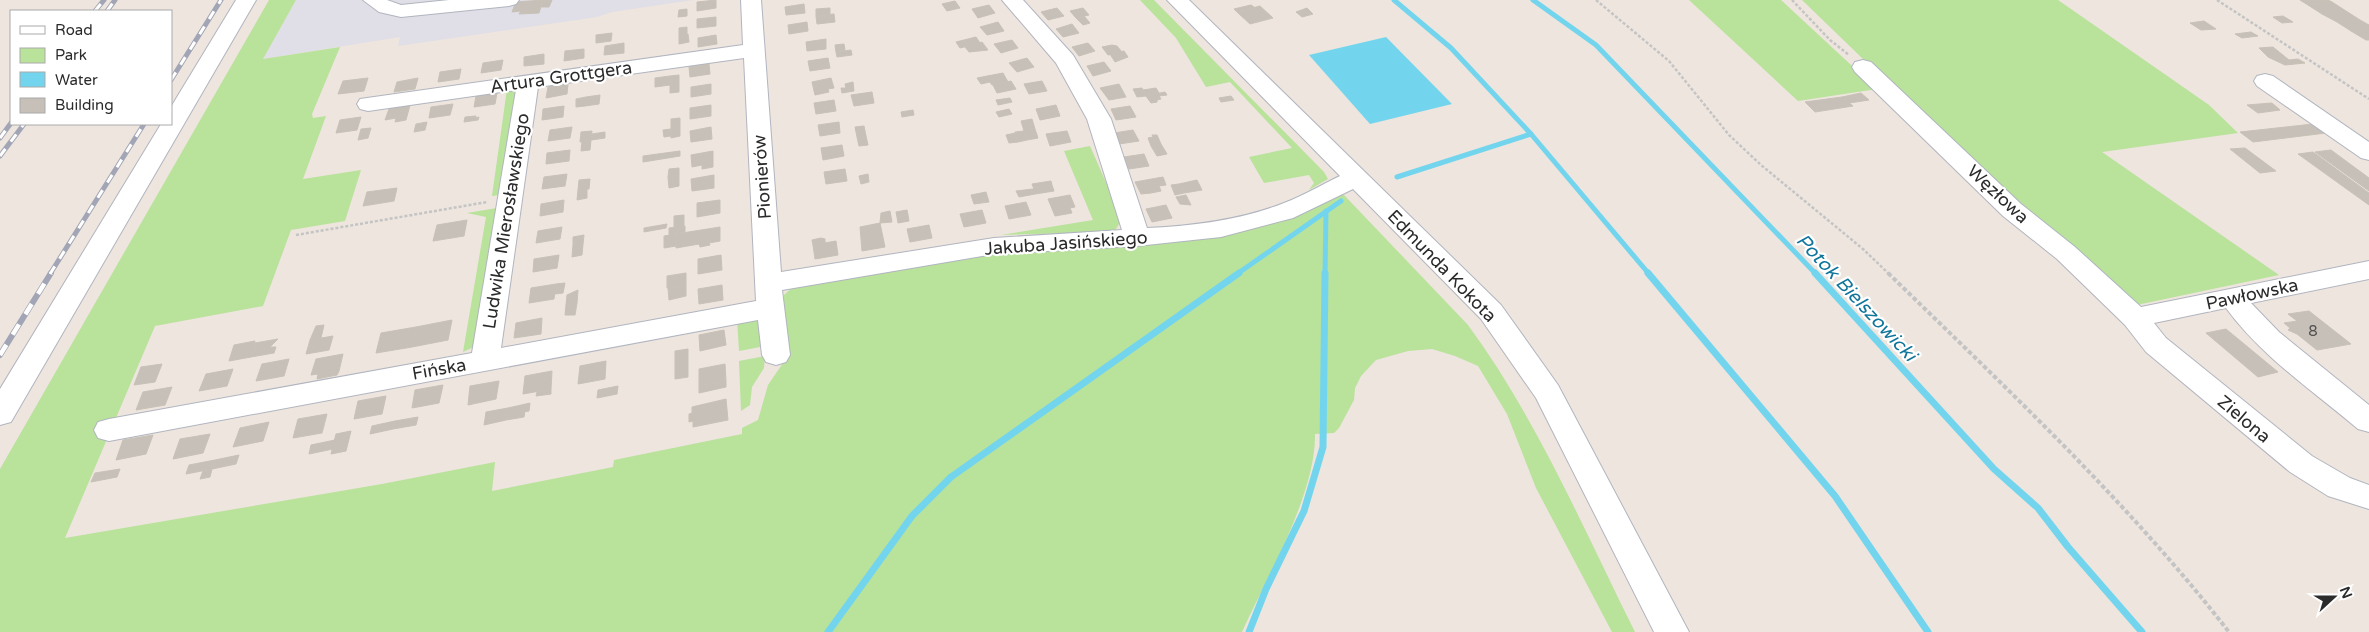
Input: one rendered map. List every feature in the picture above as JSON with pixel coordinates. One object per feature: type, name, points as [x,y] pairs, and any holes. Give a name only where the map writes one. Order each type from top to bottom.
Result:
[{"type":"street","points":[[172,125],[246,0]]},
{"type":"street","points":[[373,0],[386,8],[401,11],[509,0]]},
{"type":"street","name":"Pionierów","points":[[751,0],[770,296],[776,355]]},
{"type":"street","points":[[1012,0],[1066,60],[1099,119],[1137,238]]},
{"type":"street","name":"Edmunda Kokota","points":[[1177,0],[1491,312],[1587,448],[1672,632]]},
{"type":"street","name":"Artura Grottgera","points":[[368,104],[753,50]]},
{"type":"street","name":"Węzłowa","points":[[1863,67],[1981,178],[2012,210],[2066,253],[2135,318]]},
{"type":"street","points":[[2265,81],[2369,153]]},
{"type":"street","name":"Ludwika Mierosławskiego","points":[[485,361],[528,82]]},
{"type":"street","points":[[0,414],[172,125]]},
{"type":"street","name":"Jakuba Jasińskiego","points":[[770,296],[955,252],[1008,245],[1137,238],[1229,227],[1285,212],[1355,178]]},
{"type":"street","name":"Pawłowska","points":[[2135,318],[2369,270]]},
{"type":"street","name":"Fińska","points":[[109,430],[485,361],[770,296]]},
{"type":"street","points":[[2233,298],[2248,318],[2269,339],[2364,412]]},
{"type":"street","name":"Zielona","points":[[2135,318],[2156,345],[2280,449],[2339,487],[2369,497]]},
{"type":"path","points":[[1596,0],[1614,13],[1669,62],[1729,135],[1761,165],[1863,249],[2072,452],[2208,605],[2229,632]]},
{"type":"path","points":[[1792,0],[1830,40],[1863,67]]},
{"type":"path","points":[[2217,0],[2369,99]]},
{"type":"path","points":[[296,235],[510,198]]},
{"type":"shaded area","points":[[296,0],[693,0],[612,12],[597,17],[398,46],[400,37],[263,59]]},
{"type":"green space","points":[[269,0],[296,0],[263,59],[340,47],[312,114],[313,118],[326,116],[303,179],[361,170],[345,221],[291,230],[263,306],[155,326],[65,538],[382,484],[495,462],[492,491],[613,467],[614,460],[742,434],[742,428],[758,420],[768,385],[783,363],[784,295],[795,285],[1024,247],[1138,243],[1340,194],[1344,195],[1468,325],[1493,361],[1516,398],[1558,475],[1635,632],[1612,632],[1536,488],[1507,414],[1478,366],[1432,349],[1408,351],[1376,360],[1361,376],[1355,388],[1354,400],[1339,428],[1334,433],[1315,434],[1308,483],[1299,509],[1242,632],[0,632],[0,469]]},
{"type":"green space","points":[[1140,0],[1154,0],[1324,172],[1328,179],[1309,190],[1314,183],[1309,175],[1264,183],[1249,157],[1292,148],[1230,82],[1206,87],[1176,38]]},
{"type":"green space","points":[[1689,0],[1781,0],[1877,89],[1798,101]]},
{"type":"green space","points":[[1802,0],[2058,0],[2209,105],[2238,133],[2102,152],[2279,275],[2132,306],[1892,87]]},
{"type":"green space","points":[[507,89],[516,90],[499,195],[492,196]]},
{"type":"green space","points":[[1090,146],[1122,219],[1116,229],[1110,232],[1001,235],[1093,220],[1064,151]]},
{"type":"green space","points":[[497,208],[476,346],[463,352],[486,217],[467,213]]},
{"type":"green space","points":[[758,317],[765,346],[739,351],[737,319]]},
{"type":"green space","points":[[765,356],[764,368],[752,387],[750,405],[741,411],[739,361]]},
{"type":"water","points":[[1386,37],[1452,104],[1370,124],[1309,55]]},
{"type":"building","points":[[543,0],[539,13],[519,14],[521,11],[512,12],[516,2]]},
{"type":"building","points":[[543,0],[552,0],[549,7],[541,7]]},
{"type":"building","points":[[716,0],[716,8],[697,11],[697,2]]},
{"type":"building","points":[[2300,0],[2328,0],[2332,2],[2308,5]]},
{"type":"building","points":[[955,1],[960,8],[947,11],[942,4]]},
{"type":"building","points":[[2332,2],[2346,11],[2322,14],[2308,5]]},
{"type":"building","points":[[804,4],[805,13],[786,15],[785,7]]},
{"type":"building","points":[[989,5],[995,13],[978,18],[972,9]]},
{"type":"building","points":[[1251,5],[1254,7],[1237,12],[1234,9]]},
{"type":"building","points":[[1260,6],[1273,18],[1250,24],[1237,12]]},
{"type":"building","points":[[830,8],[830,14],[816,16],[816,9]]},
{"type":"building","points":[[1057,8],[1064,16],[1048,20],[1041,12]]},
{"type":"building","points":[[1083,8],[1089,15],[1076,18],[1070,11]]},
{"type":"building","points":[[1307,8],[1313,14],[1302,17],[1296,12]]},
{"type":"building","points":[[687,9],[687,16],[678,17],[679,10]]},
{"type":"building","points":[[2346,11],[2360,20],[2337,22],[2322,14]]},
{"type":"building","points":[[834,14],[835,22],[817,24],[816,16]]},
{"type":"building","points":[[1084,16],[1090,23],[1083,25],[1076,18]]},
{"type":"building","points":[[2283,16],[2293,22],[2282,23],[2273,17]]},
{"type":"building","points":[[716,17],[716,26],[697,28],[697,19]]},
{"type":"building","points":[[2360,20],[2369,25],[2369,29],[2351,31],[2337,22]]},
{"type":"building","points":[[2204,21],[2216,29],[2201,30],[2190,23]]},
{"type":"building","points":[[807,22],[808,31],[789,34],[788,25]]},
{"type":"building","points":[[998,22],[1004,31],[987,35],[980,27]]},
{"type":"building","points":[[1072,24],[1079,33],[1063,37],[1056,29]]},
{"type":"building","points":[[687,27],[687,35],[679,36],[679,28]]},
{"type":"building","points":[[2369,29],[2369,40],[2351,31]]},
{"type":"building","points":[[2251,32],[2258,36],[2242,38],[2235,34]]},
{"type":"building","points":[[612,33],[611,41],[596,43],[596,35]]},
{"type":"building","points":[[688,34],[689,42],[679,44],[679,36]]},
{"type":"building","points":[[716,35],[717,44],[698,47],[698,38]]},
{"type":"building","points":[[976,37],[980,43],[960,48],[956,42]]},
{"type":"building","points":[[826,39],[826,49],[807,51],[806,42]]},
{"type":"building","points":[[1012,40],[1018,48],[1001,53],[994,44]]},
{"type":"building","points":[[982,42],[988,50],[969,52],[965,47]]},
{"type":"building","points":[[624,43],[624,53],[604,55],[605,46]]},
{"type":"building","points":[[1088,43],[1095,51],[1079,56],[1072,47]]},
{"type":"building","points":[[844,44],[845,50],[836,52],[835,45]]},
{"type":"building","points":[[1117,46],[1122,52],[1108,55],[1102,47]]},
{"type":"building","points":[[2273,47],[2289,60],[2298,59],[2305,63],[2285,65],[2268,57],[2259,48]]},
{"type":"building","points":[[584,49],[584,58],[564,61],[565,51]]},
{"type":"building","points":[[851,50],[852,55],[837,57],[836,52]]},
{"type":"building","points":[[1124,51],[1128,57],[1115,62],[1110,54]]},
{"type":"building","points":[[544,54],[544,64],[524,66],[524,57]]},
{"type":"building","points":[[828,58],[830,68],[810,71],[808,61]]},
{"type":"building","points":[[1027,58],[1034,67],[1017,72],[1009,63]]},
{"type":"building","points":[[503,60],[501,70],[481,73],[483,63]]},
{"type":"building","points":[[1104,62],[1111,71],[1093,76],[1087,66]]},
{"type":"building","points":[[709,64],[710,74],[690,77],[689,67]]},
{"type":"building","points":[[461,69],[459,79],[438,82],[440,72]]},
{"type":"building","points":[[1003,73],[1008,82],[992,85],[990,82],[981,84],[977,78]]},
{"type":"building","points":[[679,75],[679,84],[670,85],[670,76]]},
{"type":"building","points":[[670,76],[670,85],[655,87],[655,78]]},
{"type":"building","points":[[368,78],[364,91],[338,94],[343,81]]},
{"type":"building","points":[[418,78],[415,89],[394,92],[397,82]]},
{"type":"building","points":[[831,78],[834,88],[828,89],[829,92],[815,95],[812,82]]},
{"type":"building","points":[[1011,81],[1016,89],[997,93],[993,85]]},
{"type":"building","points":[[1042,81],[1047,91],[1029,94],[1024,84]]},
{"type":"building","points":[[853,82],[854,91],[842,93],[841,88],[846,88],[845,84]]},
{"type":"building","points":[[568,84],[567,94],[546,98],[548,87]]},
{"type":"building","points":[[679,84],[679,92],[670,93],[670,85]]},
{"type":"building","points":[[711,84],[711,94],[691,97],[691,87]]},
{"type":"building","points":[[1119,84],[1126,97],[1109,100],[1100,88]]},
{"type":"building","points":[[1142,88],[1146,96],[1137,97],[1133,89]]},
{"type":"building","points":[[1156,88],[1159,93],[1146,96],[1143,90]]},
{"type":"building","points":[[872,92],[874,103],[854,106],[851,95]]},
{"type":"building","points":[[1165,92],[1167,95],[1159,96],[1161,99],[1157,100],[1157,102],[1151,103],[1146,96]]},
{"type":"building","points":[[497,93],[495,104],[474,107],[476,96]]},
{"type":"building","points":[[1861,93],[1869,100],[1849,103],[1842,97]]},
{"type":"building","points":[[600,95],[599,104],[585,106],[586,97]]},
{"type":"building","points":[[1231,96],[1234,100],[1221,102],[1219,98]]},
{"type":"building","points":[[586,97],[585,106],[576,107],[576,99]]},
{"type":"building","points":[[1842,97],[1853,106],[1815,112],[1805,102]]},
{"type":"building","points":[[1010,98],[1012,102],[998,105],[996,100]]},
{"type":"building","points":[[834,100],[836,111],[816,114],[814,103]]},
{"type":"building","points":[[2272,103],[2280,110],[2258,113],[2247,105]]},
{"type":"building","points":[[453,104],[450,115],[429,118],[431,107]]},
{"type":"building","points":[[410,105],[406,120],[395,122],[396,118],[385,120],[389,109]]},
{"type":"building","points":[[711,105],[711,116],[690,119],[690,108]]},
{"type":"building","points":[[1056,105],[1060,116],[1040,120],[1036,109]]},
{"type":"building","points":[[564,106],[563,117],[542,120],[543,109]]},
{"type":"building","points":[[1130,106],[1136,117],[1116,120],[1111,109]]},
{"type":"building","points":[[1009,109],[1012,114],[999,117],[996,112]]},
{"type":"building","points":[[913,110],[914,115],[902,117],[901,112]]},
{"type":"building","points":[[476,116],[475,118],[479,117],[478,120],[464,122],[465,117]]},
{"type":"building","points":[[361,117],[357,130],[336,133],[340,120]]},
{"type":"building","points":[[680,118],[680,127],[671,129],[671,119]]},
{"type":"building","points":[[1032,119],[1035,129],[1024,131],[1021,121]]},
{"type":"building","points":[[427,122],[425,130],[414,132],[416,124]]},
{"type":"building","points":[[839,122],[840,133],[820,136],[818,125]]},
{"type":"building","points":[[2313,124],[2326,133],[2253,142],[2240,132]]},
{"type":"building","points":[[864,126],[866,136],[857,137],[855,127]]},
{"type":"building","points":[[572,127],[570,138],[548,141],[550,130]]},
{"type":"building","points":[[680,127],[680,136],[671,138],[671,129]]},
{"type":"building","points":[[711,127],[712,139],[691,142],[690,131]]},
{"type":"building","points":[[371,128],[368,138],[358,140],[361,129]]},
{"type":"building","points":[[671,129],[671,136],[664,137],[663,130]]},
{"type":"building","points":[[1035,129],[1038,138],[1027,140],[1024,131]]},
{"type":"building","points":[[1133,130],[1139,141],[1119,144],[1114,133]]},
{"type":"building","points":[[592,131],[591,140],[580,142],[581,132]]},
{"type":"building","points":[[1024,131],[1027,140],[1018,142],[1015,132]]},
{"type":"building","points":[[1067,131],[1071,142],[1050,146],[1046,134]]},
{"type":"building","points":[[605,132],[605,138],[591,140],[592,134]]},
{"type":"building","points":[[1015,133],[1018,142],[1009,143],[1006,135]]},
{"type":"building","points":[[1152,135],[1157,135],[1161,144],[1151,146],[1148,138],[1153,137]]},
{"type":"building","points":[[866,136],[868,145],[859,146],[857,137]]},
{"type":"building","points":[[591,140],[590,150],[581,151],[582,141]]},
{"type":"building","points":[[1161,144],[1167,154],[1157,156],[1151,146]]},
{"type":"building","points":[[842,145],[844,156],[823,160],[821,148]]},
{"type":"building","points":[[2245,148],[2276,171],[2260,173],[2230,149]]},
{"type":"building","points":[[570,150],[569,161],[546,164],[547,153]]},
{"type":"building","points":[[2331,150],[2369,178],[2369,191],[2315,152]]},
{"type":"building","points":[[680,151],[680,156],[643,162],[643,156]]},
{"type":"building","points":[[713,151],[713,167],[702,169],[702,165],[692,167],[691,155]]},
{"type":"building","points":[[2313,152],[2369,193],[2369,205],[2298,154]]},
{"type":"building","points":[[1144,154],[1149,166],[1129,169],[1124,157]]},
{"type":"building","points":[[679,168],[679,175],[668,177],[669,169]]},
{"type":"building","points":[[845,169],[847,181],[826,184],[824,172]]},
{"type":"building","points":[[567,174],[565,186],[542,189],[544,177]]},
{"type":"building","points":[[868,174],[869,182],[861,184],[859,176]]},
{"type":"building","points":[[679,175],[679,186],[669,188],[668,177]]},
{"type":"building","points":[[714,175],[714,188],[692,191],[691,179]]},
{"type":"building","points":[[1163,177],[1166,185],[1159,186],[1161,191],[1151,193],[1141,194],[1135,182]]},
{"type":"building","points":[[590,179],[589,189],[578,190],[579,180]]},
{"type":"building","points":[[1197,180],[1202,190],[1184,193],[1179,184]]},
{"type":"building","points":[[1051,181],[1052,185],[1034,189],[1032,184]]},
{"type":"building","points":[[1179,184],[1184,193],[1175,195],[1171,185]]},
{"type":"building","points":[[1052,185],[1054,191],[1035,194],[1033,189]]},
{"type":"building","points":[[397,188],[394,201],[363,206],[367,192]]},
{"type":"building","points":[[587,189],[587,198],[577,200],[578,190]]},
{"type":"building","points":[[1033,189],[1035,194],[1019,197],[1016,191]]},
{"type":"building","points":[[986,192],[989,202],[974,204],[971,195]]},
{"type":"building","points":[[1070,195],[1075,207],[1053,211],[1048,199]]},
{"type":"building","points":[[1186,195],[1191,205],[1180,204],[1176,197]]},
{"type":"building","points":[[564,200],[563,212],[540,216],[541,204]]},
{"type":"building","points":[[720,200],[720,213],[697,217],[697,203]]},
{"type":"building","points":[[1026,202],[1031,215],[1009,219],[1005,206]]},
{"type":"building","points":[[1166,205],[1172,218],[1152,222],[1146,209]]},
{"type":"building","points":[[1070,208],[1072,213],[1055,216],[1053,211]]},
{"type":"building","points":[[907,210],[908,215],[897,217],[896,212]]},
{"type":"building","points":[[982,210],[986,223],[964,227],[960,214]]},
{"type":"building","points":[[890,211],[892,222],[880,223],[881,213]]},
{"type":"building","points":[[684,215],[684,226],[674,228],[674,216]]},
{"type":"building","points":[[908,215],[909,221],[898,223],[897,217]]},
{"type":"building","points":[[467,220],[464,236],[433,241],[437,225]]},
{"type":"building","points":[[880,223],[885,247],[862,251],[860,227]]},
{"type":"building","points":[[667,224],[666,228],[644,232],[644,228]]},
{"type":"building","points":[[929,225],[932,238],[910,242],[907,229]]},
{"type":"building","points":[[685,226],[685,232],[669,235],[669,228]]},
{"type":"building","points":[[562,227],[560,239],[536,243],[538,231]]},
{"type":"building","points":[[720,227],[720,241],[700,247],[699,244],[676,248],[676,234]]},
{"type":"building","points":[[676,234],[676,246],[664,248],[664,236]]},
{"type":"building","points":[[584,235],[583,244],[573,245],[573,237]]},
{"type":"building","points":[[825,239],[825,243],[813,245],[812,240]]},
{"type":"building","points":[[836,241],[838,255],[815,259],[813,245]]},
{"type":"building","points":[[583,244],[582,255],[572,257],[573,245]]},
{"type":"building","points":[[559,255],[557,268],[533,272],[534,259]]},
{"type":"building","points":[[721,255],[722,270],[698,274],[698,259]]},
{"type":"building","points":[[686,273],[686,284],[667,288],[667,276]]},
{"type":"building","points":[[565,283],[563,293],[555,294],[556,284]]},
{"type":"building","points":[[556,284],[554,299],[529,303],[531,288]]},
{"type":"building","points":[[686,284],[686,296],[669,300],[668,288]]},
{"type":"building","points":[[722,285],[723,300],[699,304],[698,289]]},
{"type":"building","points":[[578,290],[577,303],[566,305],[567,295]]},
{"type":"building","points":[[577,303],[575,315],[565,315],[566,305]]},
{"type":"building","points":[[2309,311],[2351,344],[2317,350],[2297,334],[2288,330],[2290,328],[2284,323],[2297,321],[2288,314]]},
{"type":"building","points":[[542,318],[541,334],[514,338],[516,323]]},
{"type":"building","points":[[452,320],[448,340],[412,347],[416,327]]},
{"type":"building","points":[[324,325],[321,338],[310,340],[316,326]]},
{"type":"building","points":[[416,327],[412,347],[376,353],[381,333]]},
{"type":"building","points":[[2226,329],[2278,372],[2258,377],[2206,333]]},
{"type":"building","points":[[724,330],[726,345],[700,351],[699,335]]},
{"type":"building","points":[[333,336],[329,350],[306,354],[310,340]]},
{"type":"building","points":[[278,339],[270,347],[276,347],[274,353],[251,357],[255,343]]},
{"type":"building","points":[[255,341],[251,357],[229,361],[234,345]]},
{"type":"building","points":[[688,349],[688,363],[675,365],[675,351]]},
{"type":"building","points":[[343,354],[339,371],[311,375],[316,359]]},
{"type":"building","points":[[289,359],[284,376],[256,381],[262,364]]},
{"type":"building","points":[[606,361],[605,379],[578,384],[580,366]]},
{"type":"building","points":[[688,363],[688,377],[675,379],[675,365]]},
{"type":"building","points":[[162,364],[155,382],[134,385],[141,367]]},
{"type":"building","points":[[725,364],[726,381],[699,386],[699,369]]},
{"type":"building","points":[[233,369],[227,386],[199,391],[206,374]]},
{"type":"building","points":[[339,371],[337,375],[317,379],[318,374]]},
{"type":"building","points":[[552,371],[551,389],[523,394],[525,376]]},
{"type":"building","points":[[499,381],[496,399],[468,405],[470,386]]},
{"type":"building","points":[[726,381],[726,387],[699,393],[699,386]]},
{"type":"building","points":[[443,385],[439,403],[412,408],[415,390]]},
{"type":"building","points":[[618,386],[617,394],[597,398],[598,390]]},
{"type":"building","points":[[172,387],[165,405],[136,410],[143,392]]},
{"type":"building","points":[[551,389],[551,394],[536,396],[537,392]]},
{"type":"building","points":[[386,396],[382,414],[354,419],[358,401]]},
{"type":"building","points":[[726,399],[728,420],[693,427],[693,421],[689,422],[689,414],[692,413],[692,407]]},
{"type":"building","points":[[530,403],[529,411],[507,415],[508,408]]},
{"type":"building","points":[[508,408],[507,415],[485,419],[486,412]]},
{"type":"building","points":[[525,411],[524,417],[506,420],[507,415]]},
{"type":"building","points":[[327,414],[322,433],[293,438],[298,419]]},
{"type":"building","points":[[507,415],[506,420],[484,425],[485,419]]},
{"type":"building","points":[[418,417],[416,425],[393,429],[395,421]]},
{"type":"building","points":[[395,421],[393,429],[370,434],[372,426]]},
{"type":"building","points":[[269,422],[263,441],[233,447],[240,428]]},
{"type":"building","points":[[351,431],[346,451],[331,454],[336,434]]},
{"type":"building","points":[[210,434],[203,453],[173,459],[180,439]]},
{"type":"building","points":[[153,435],[146,454],[116,460],[123,440]]},
{"type":"building","points":[[335,440],[333,449],[309,454],[311,445]]},
{"type":"building","points":[[239,455],[236,464],[212,469],[215,460]]},
{"type":"building","points":[[215,460],[212,469],[186,474],[189,465]]},
{"type":"building","points":[[120,469],[117,477],[91,482],[95,473]]},
{"type":"building","points":[[212,469],[210,477],[200,479],[203,471]]},
{"type":"waterway","points":[[1394,0],[1451,48],[1531,134]]},
{"type":"waterway","name":"Potok Bielszowicki","points":[[1533,0],[1596,45],[1816,274]]},
{"type":"waterway","points":[[1397,177],[1531,134]]},
{"type":"waterway","points":[[1531,134],[1649,274]]},
{"type":"waterway","points":[[1326,212],[1341,201]]},
{"type":"waterway","points":[[1237,274],[1326,212]]},
{"type":"waterway","points":[[1325,274],[1326,212]]},
{"type":"waterway","points":[[828,632],[912,516],[951,477],[1239,273]]},
{"type":"waterway","points":[[1249,632],[1266,589],[1304,511],[1323,447],[1325,273]]},
{"type":"waterway","points":[[1648,273],[1835,496],[1928,632]]},
{"type":"waterway","name":"Potok Bielszowicki","points":[[1815,273],[1994,469],[2038,508],[2068,547],[2142,632]]},
{"type":"railway","points":[[96,10],[104,0]]},
{"type":"railway","points":[[108,10],[115,0]]},
{"type":"railway","points":[[172,78],[221,0]]},
{"type":"railway","points":[[0,138],[10,124]]},
{"type":"railway","points":[[0,156],[23,125]]},
{"type":"railway","points":[[50,274],[143,125]]},
{"type":"railway","points":[[0,355],[51,273]]}]
